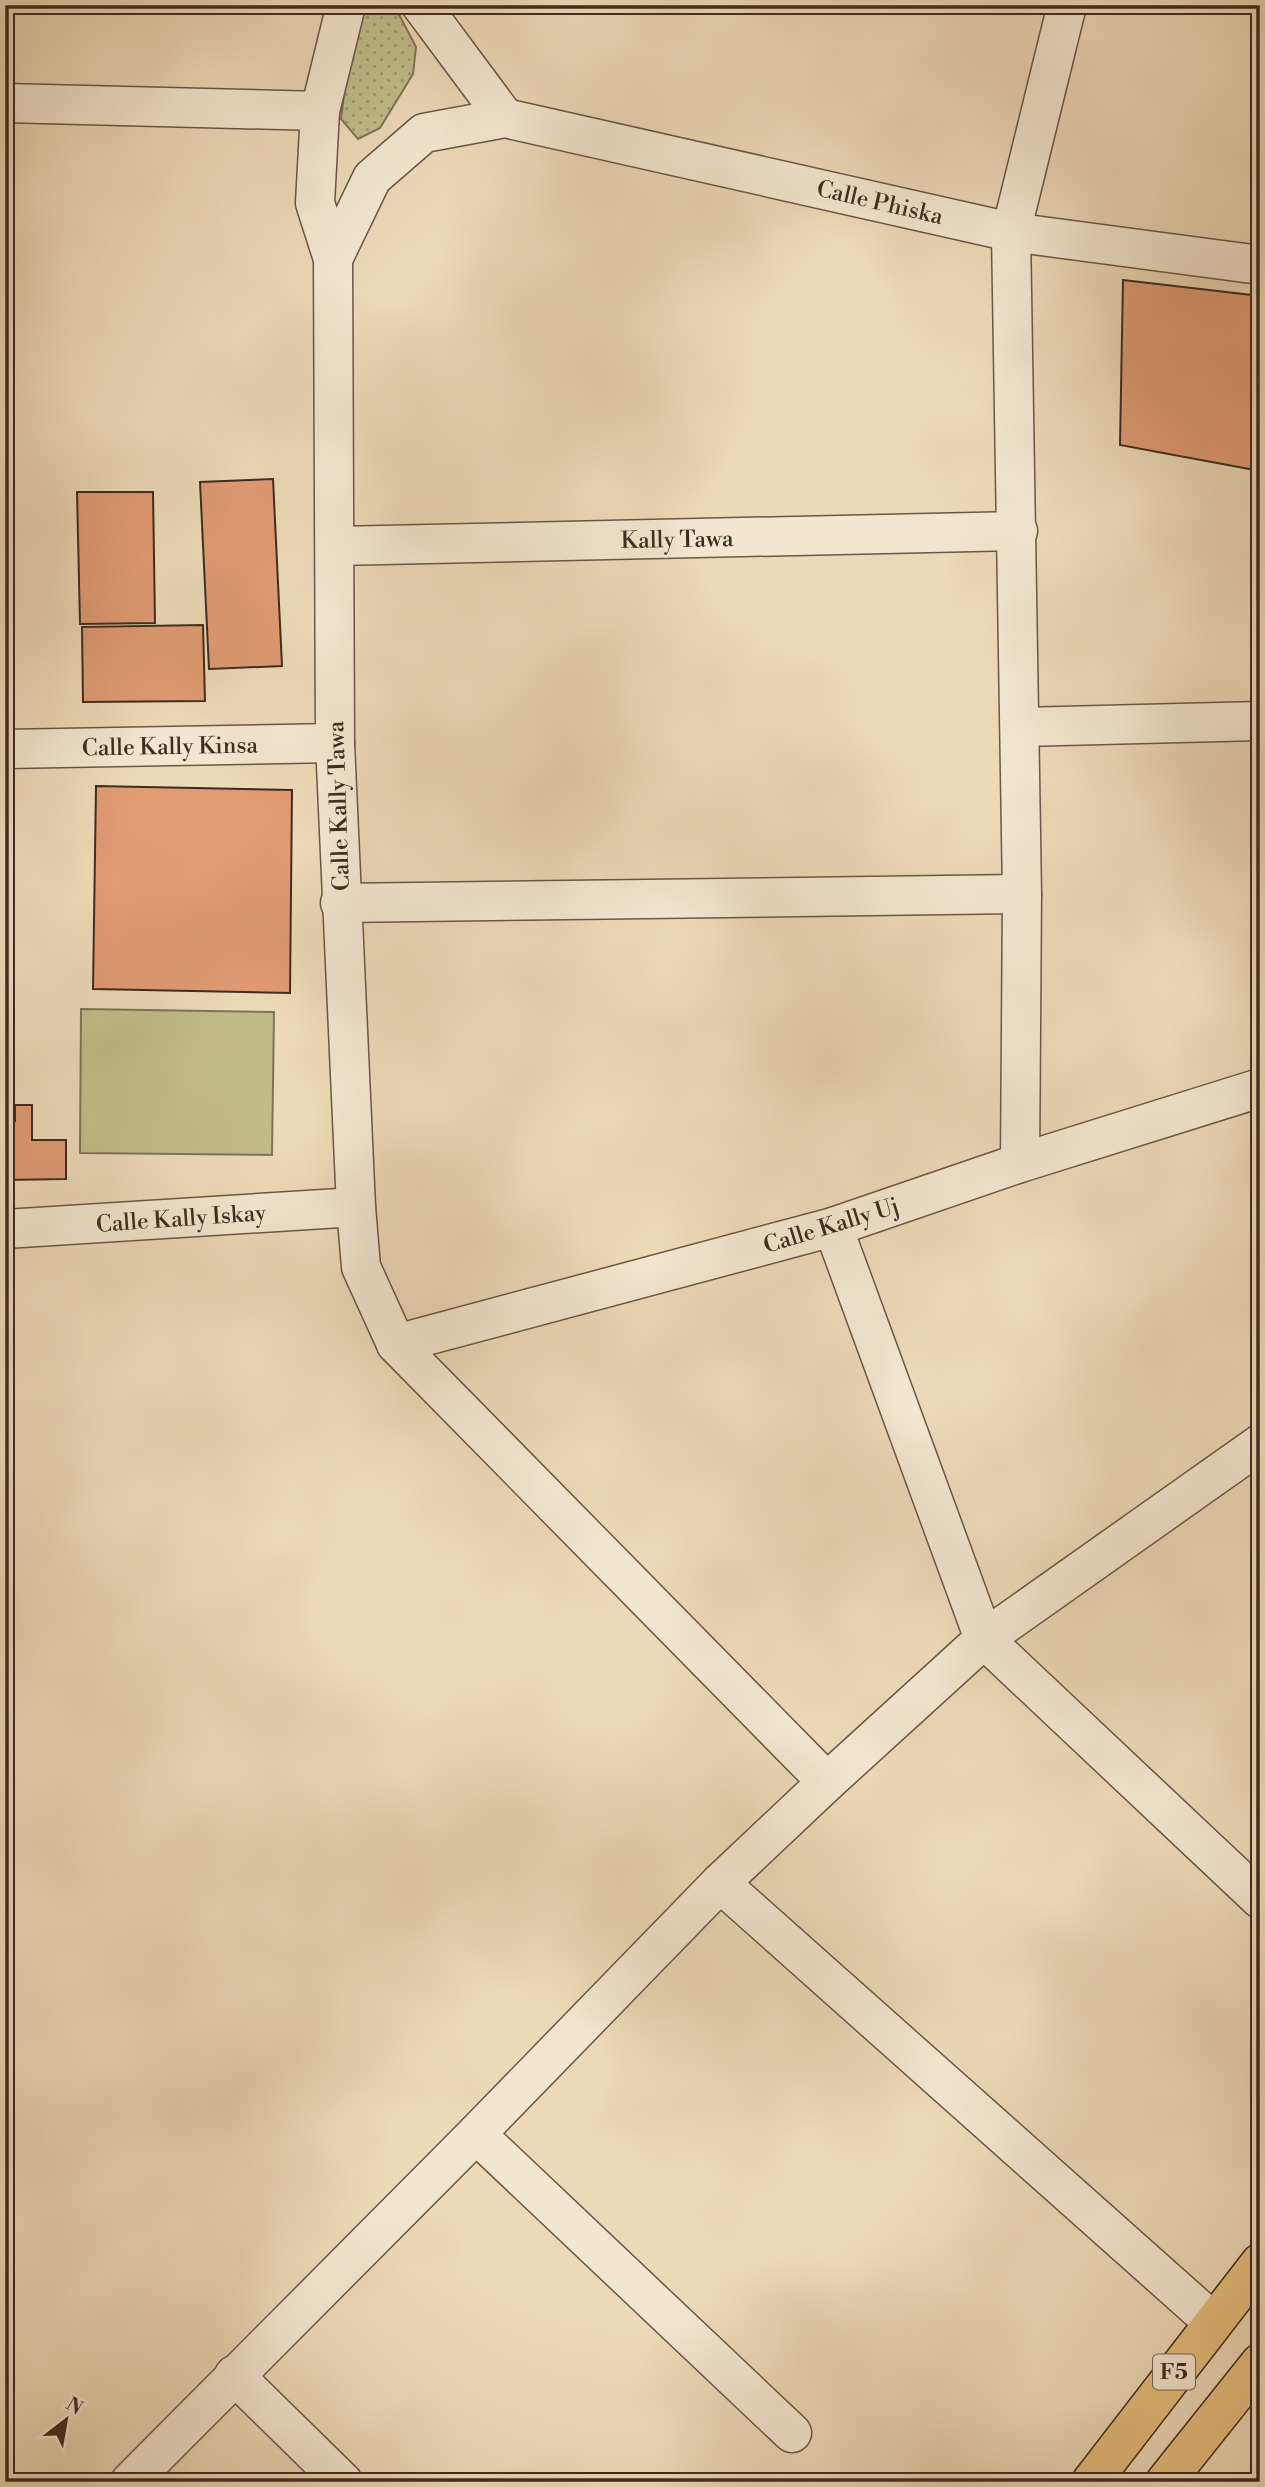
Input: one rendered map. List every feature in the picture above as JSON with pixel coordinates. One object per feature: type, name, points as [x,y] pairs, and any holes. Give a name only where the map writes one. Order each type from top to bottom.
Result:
[{"type":"highway","name":"F5","points":[[1091,2482],[1212,2321],[1260,2263]]},
{"type":"highway","name":"F5","points":[[1165,2482],[1260,2364]]},
{"type":"street","points":[[333,259],[315,204],[320,111],[346,5]]},
{"type":"street","points":[[333,259],[372,178],[424,133],[505,118],[421,5]]},
{"type":"street","points":[[1020,1163],[1021,727],[1011,232],[1067,5]]},
{"type":"street","points":[[5,103],[320,111]]},
{"type":"street","name":"Calle Phiska","points":[[505,118],[1011,232],[1260,265]]},
{"type":"street","name":"Calle Kally Tawa","points":[[333,259],[335,743],[340,903],[356,1207],[361,1267],[396,1344]]},
{"type":"street","name":"Kally Tawa","points":[[336,546],[1018,531]]},
{"type":"street","points":[[1021,727],[1260,721]]},
{"type":"street","name":"Calle Kally Kinsa","points":[[5,749],[335,743]]},
{"type":"street","points":[[340,903],[1022,894]]},
{"type":"street","name":"Calle Kally Uj","points":[[396,1344],[833,1227],[1020,1163],[1260,1088]]},
{"type":"street","name":"Calle Kally Iskay","points":[[5,1229],[356,1207]]},
{"type":"street","points":[[833,1227],[985,1639],[1260,1899]]},
{"type":"street","points":[[396,1344],[827,1782]]},
{"type":"street","points":[[130,2482],[476,2134],[720,1883],[827,1782],[985,1639],[1260,1444]]},
{"type":"street","points":[[720,1883],[1212,2321]]},
{"type":"street","points":[[476,2134],[793,2434]]},
{"type":"street","points":[[234,2375],[343,2482]]},
{"type":"shaded area","points":[[355,5],[394,5],[416,47],[413,74],[380,128],[358,139],[341,119]]},
{"type":"shaded area","points":[[81,1009],[274,1012],[272,1155],[80,1153]]},
{"type":"building","points":[[1123,280],[1260,296],[1260,471],[1120,445]]},
{"type":"building","points":[[273,479],[282,666],[209,669],[200,482]]},
{"type":"building","points":[[77,492],[153,492],[155,623],[80,624]]},
{"type":"building","points":[[203,625],[205,701],[83,702],[82,627]]},
{"type":"building","points":[[96,786],[292,790],[290,993],[93,989]]},
{"type":"building","points":[[15,1105],[32,1105],[32,1140],[66,1140],[66,1179],[5,1180],[5,1121],[15,1121]]}]
